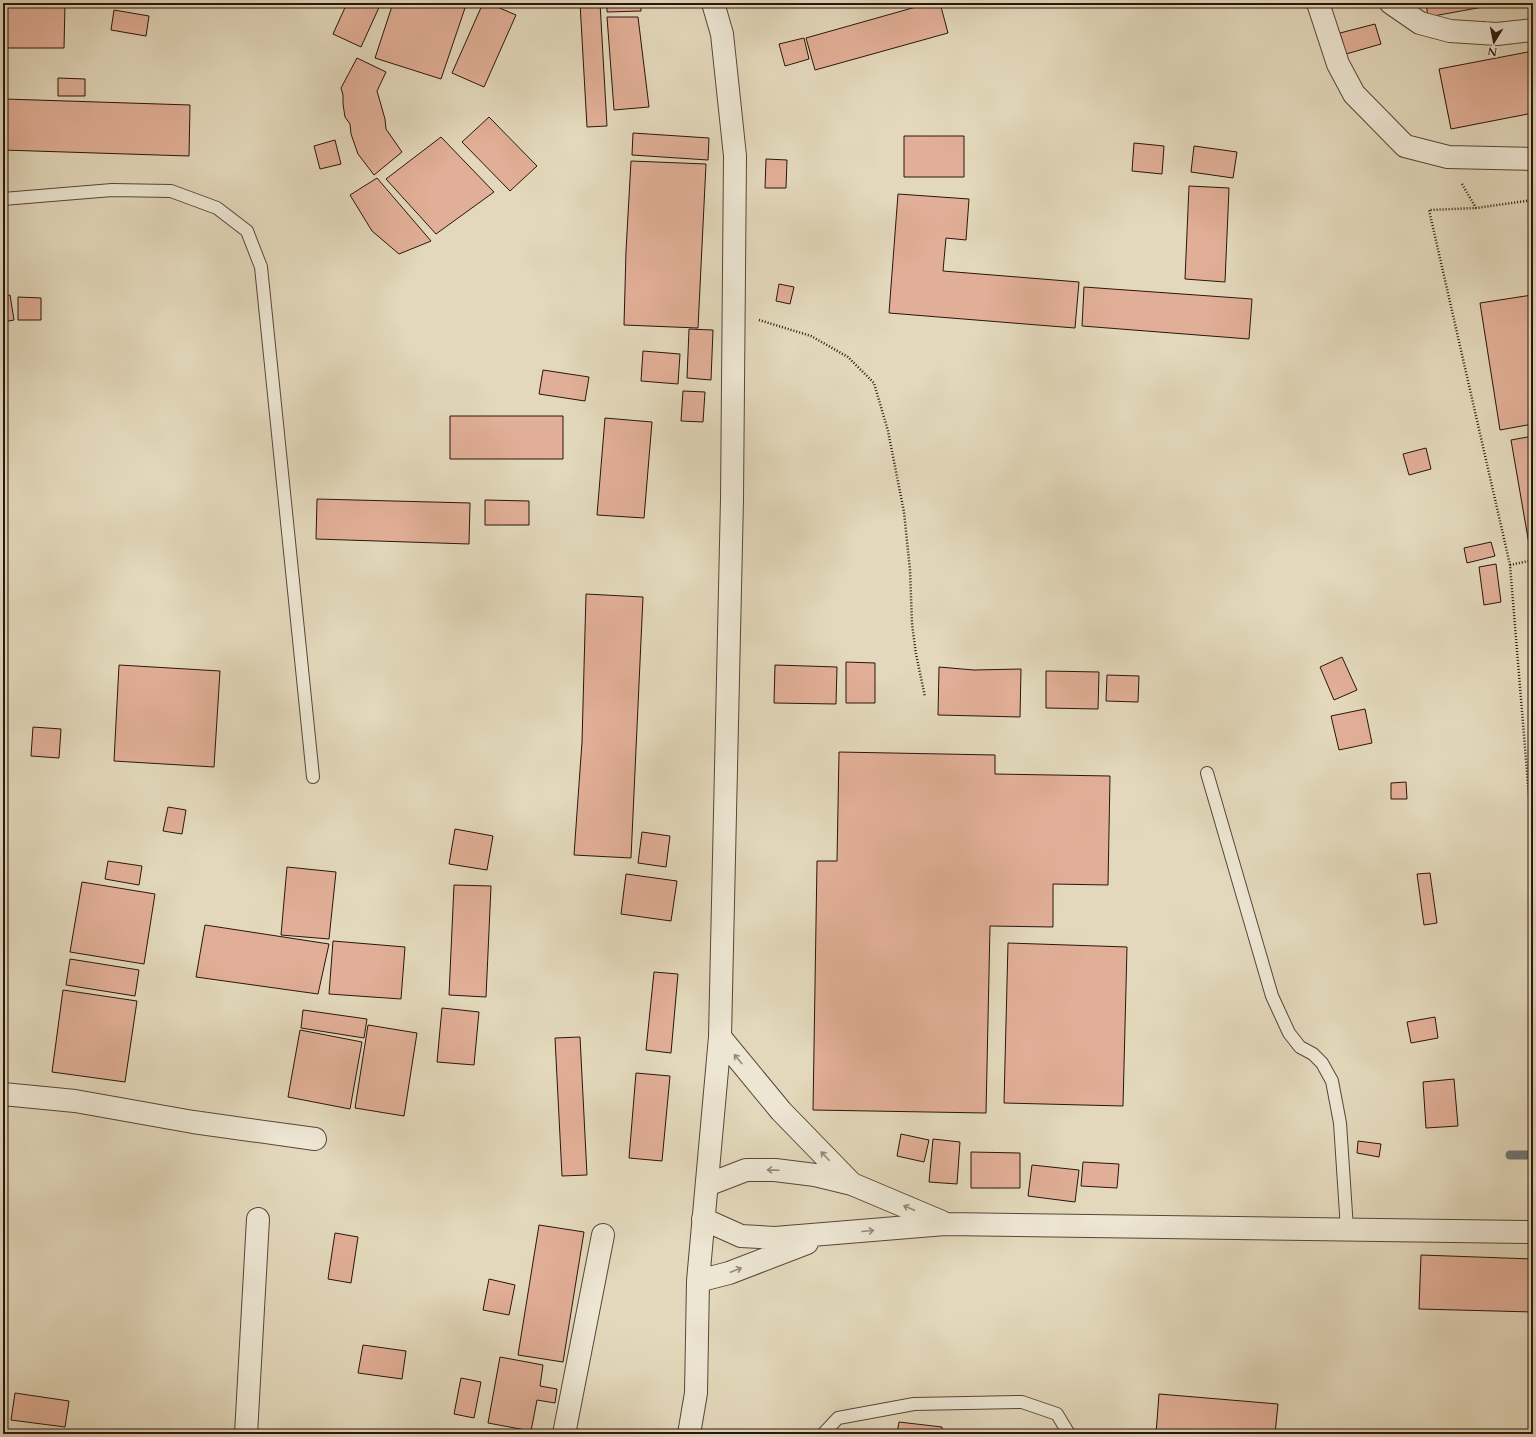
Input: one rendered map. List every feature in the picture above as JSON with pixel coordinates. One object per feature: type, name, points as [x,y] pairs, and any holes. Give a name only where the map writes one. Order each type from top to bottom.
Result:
[{"type":"street","points":[[689,1434],[696,1393],[698,1281],[720,1037],[732,499],[732,315],[735,156],[722,34],[713,3]]},
{"type":"street","points":[[1318,3],[1338,64],[1354,94],[1405,146],[1448,157],[1533,159]]},
{"type":"street","points":[[1391,3],[1420,23],[1450,31],[1497,34],[1533,30]]},
{"type":"street","points":[[720,1037],[781,1111],[852,1184]]},
{"type":"street","points":[[3,1094],[75,1101],[193,1122],[316,1138]]},
{"type":"street","points":[[707,1185],[746,1170],[775,1170],[815,1175],[852,1184],[945,1224]]},
{"type":"street","points":[[246,1434],[258,1218]]},
{"type":"street","points":[[704,1220],[741,1236],[775,1238],[945,1224],[1533,1232]]},
{"type":"street","points":[[698,1281],[729,1273],[829,1234]]},
{"type":"street","points":[[564,1434],[603,1236]]},
{"type":"lane","points":[[3,199],[112,190],[171,191],[217,208],[247,231],[261,267],[313,777]]},
{"type":"lane","points":[[1207,773],[1272,996],[1289,1033],[1300,1047],[1313,1054],[1322,1063],[1332,1081],[1340,1123],[1347,1229]]},
{"type":"lane","points":[[823,1434],[838,1418],[914,1404],[1022,1402],[1058,1414],[1068,1434]]},
{"type":"path","points":[[1533,200],[1476,208],[1429,210],[1510,565],[1533,845]]},
{"type":"path","points":[[732,315],[765,321],[811,336],[848,357],[874,383],[888,432],[904,512],[911,575],[912,624],[916,654],[925,697]]},
{"type":"path","points":[[1510,565],[1533,560]]},
{"type":"building","points":[[3,3],[65,3],[64,48],[3,48]]},
{"type":"building","points":[[347,3],[381,3],[361,47],[333,34]]},
{"type":"building","points":[[393,3],[459,3],[466,5],[441,79],[375,58]]},
{"type":"building","points":[[483,3],[488,3],[516,15],[484,87],[452,73]]},
{"type":"building","points":[[580,3],[600,3],[607,126],[587,127]]},
{"type":"building","points":[[607,3],[641,3],[641,11],[607,12]]},
{"type":"building","points":[[930,3],[940,3],[948,33],[815,70],[806,38]]},
{"type":"building","points":[[1426,3],[1505,3],[1428,17]]},
{"type":"building","points":[[114,10],[149,16],[146,36],[111,30]]},
{"type":"building","points":[[607,17],[638,17],[649,107],[614,110]]},
{"type":"building","points":[[1375,24],[1381,44],[1346,54],[1340,33]]},
{"type":"building","points":[[804,38],[809,59],[785,66],[779,44]]},
{"type":"building","points":[[1533,51],[1533,113],[1451,129],[1439,69]]},
{"type":"building","points":[[357,58],[386,72],[377,91],[385,119],[386,129],[402,152],[374,175],[358,154],[351,134],[350,124],[345,117],[343,104],[341,88]]},
{"type":"building","points":[[58,78],[85,79],[85,96],[58,96]]},
{"type":"building","points":[[5,99],[190,105],[189,156],[3,150]]},
{"type":"building","points":[[489,117],[537,166],[510,191],[462,142]]},
{"type":"building","points":[[633,133],[709,138],[708,160],[632,155]]},
{"type":"building","points":[[904,136],[964,136],[964,177],[904,177]]},
{"type":"building","points":[[441,137],[494,192],[436,234],[386,179]]},
{"type":"building","points":[[335,140],[341,164],[320,169],[314,146]]},
{"type":"building","points":[[1134,143],[1164,146],[1162,174],[1132,171]]},
{"type":"building","points":[[1194,146],[1237,152],[1233,178],[1191,172]]},
{"type":"building","points":[[766,159],[787,160],[786,188],[765,188]]},
{"type":"building","points":[[631,161],[706,164],[698,328],[624,325]]},
{"type":"building","points":[[377,178],[431,241],[399,254],[372,231],[350,195]]},
{"type":"building","points":[[1189,186],[1229,188],[1225,282],[1185,279]]},
{"type":"building","points":[[898,194],[969,199],[966,240],[946,238],[943,271],[1079,282],[1075,328],[889,313]]},
{"type":"building","points":[[779,284],[794,287],[790,304],[776,301]]},
{"type":"building","points":[[1084,287],[1252,299],[1249,339],[1082,326]]},
{"type":"building","points":[[10,295],[14,320],[3,322],[3,296]]},
{"type":"building","points":[[1532,295],[1533,424],[1500,430],[1480,303]]},
{"type":"building","points":[[18,297],[41,298],[41,320],[18,320]]},
{"type":"building","points":[[689,329],[713,330],[711,380],[687,378]]},
{"type":"building","points":[[643,351],[680,354],[678,384],[641,381]]},
{"type":"building","points":[[543,370],[589,377],[585,401],[539,394]]},
{"type":"building","points":[[683,391],[705,392],[703,422],[681,421]]},
{"type":"building","points":[[450,416],[563,416],[563,459],[450,459]]},
{"type":"building","points":[[605,418],[652,422],[644,518],[597,515]]},
{"type":"building","points":[[1533,436],[1533,550],[1530,550],[1511,440]]},
{"type":"building","points":[[1426,448],[1431,469],[1409,475],[1403,454]]},
{"type":"building","points":[[317,499],[470,503],[469,544],[316,539]]},
{"type":"building","points":[[485,500],[529,501],[529,525],[485,525]]},
{"type":"building","points":[[1491,542],[1495,556],[1467,563],[1464,548]]},
{"type":"building","points":[[1496,564],[1501,602],[1484,605],[1479,567]]},
{"type":"building","points":[[1531,569],[1533,569],[1533,583]]},
{"type":"building","points":[[586,594],[643,597],[631,858],[574,855],[582,742]]},
{"type":"building","points":[[1342,657],[1357,690],[1334,700],[1320,667]]},
{"type":"building","points":[[846,662],[875,663],[875,703],[846,703]]},
{"type":"building","points":[[119,665],[220,671],[214,767],[114,761]]},
{"type":"building","points":[[775,665],[837,667],[836,704],[774,703]]},
{"type":"building","points":[[939,667],[974,670],[1021,669],[1020,717],[938,715]]},
{"type":"building","points":[[1046,671],[1099,672],[1098,709],[1046,708]]},
{"type":"building","points":[[1107,675],[1139,676],[1138,702],[1106,701]]},
{"type":"building","points":[[1365,709],[1372,743],[1339,750],[1331,716]]},
{"type":"building","points":[[33,727],[61,729],[59,758],[31,756]]},
{"type":"building","points":[[839,752],[995,755],[995,774],[1110,776],[1108,885],[1053,884],[1053,927],[990,926],[986,1113],[813,1110],[817,861],[837,861]]},
{"type":"building","points":[[1406,782],[1407,799],[1391,799],[1391,783]]},
{"type":"building","points":[[168,807],[186,810],[182,834],[163,831]]},
{"type":"building","points":[[455,829],[493,836],[487,870],[449,864]]},
{"type":"building","points":[[642,832],[670,836],[666,867],[638,863]]},
{"type":"building","points":[[108,861],[142,866],[139,885],[105,879]]},
{"type":"building","points":[[287,867],[336,872],[329,939],[281,935]]},
{"type":"building","points":[[1430,873],[1437,923],[1424,925],[1417,874]]},
{"type":"building","points":[[626,874],[677,881],[671,921],[621,914]]},
{"type":"building","points":[[82,882],[155,894],[144,964],[70,952]]},
{"type":"building","points":[[454,885],[491,886],[486,997],[449,995]]},
{"type":"building","points":[[205,925],[329,944],[318,994],[196,977]]},
{"type":"building","points":[[333,941],[405,947],[401,999],[329,994]]},
{"type":"building","points":[[1008,943],[1127,947],[1123,1106],[1004,1103]]},
{"type":"building","points":[[70,959],[139,970],[135,996],[66,985]]},
{"type":"building","points":[[654,972],[678,974],[671,1053],[646,1050]]},
{"type":"building","points":[[63,990],[137,1001],[125,1082],[52,1072]]},
{"type":"building","points":[[442,1008],[479,1012],[474,1065],[437,1062]]},
{"type":"building","points":[[303,1010],[367,1019],[364,1038],[301,1028]]},
{"type":"building","points":[[1435,1017],[1438,1038],[1411,1043],[1407,1022]]},
{"type":"building","points":[[368,1025],[417,1033],[404,1116],[355,1108]]},
{"type":"building","points":[[300,1030],[362,1042],[350,1109],[288,1097]]},
{"type":"building","points":[[580,1037],[587,1175],[562,1176],[555,1038]]},
{"type":"building","points":[[636,1073],[670,1076],[662,1161],[629,1158]]},
{"type":"building","points":[[1454,1079],[1458,1126],[1426,1128],[1423,1082]]},
{"type":"building","points":[[901,1134],[929,1140],[924,1162],[897,1156]]},
{"type":"building","points":[[933,1139],[960,1142],[957,1184],[929,1182]]},
{"type":"building","points":[[1358,1141],[1381,1144],[1379,1157],[1357,1153]]},
{"type":"building","points":[[971,1152],[1020,1153],[1020,1188],[971,1188]]},
{"type":"building","points":[[1083,1162],[1119,1164],[1117,1188],[1081,1186]]},
{"type":"building","points":[[1032,1165],[1079,1170],[1075,1202],[1028,1196]]},
{"type":"building","points":[[539,1225],[584,1232],[563,1362],[518,1355]]},
{"type":"building","points":[[335,1233],[358,1237],[351,1283],[328,1279]]},
{"type":"building","points":[[1421,1255],[1533,1259],[1533,1312],[1419,1309]]},
{"type":"building","points":[[489,1279],[515,1285],[509,1315],[483,1310]]},
{"type":"building","points":[[363,1345],[406,1351],[402,1379],[358,1373]]},
{"type":"building","points":[[500,1357],[543,1365],[540,1386],[557,1389],[555,1403],[537,1400],[531,1431],[488,1423]]},
{"type":"building","points":[[461,1378],[481,1382],[474,1418],[454,1414]]},
{"type":"building","points":[[15,1393],[69,1401],[65,1427],[11,1420]]},
{"type":"building","points":[[1159,1394],[1278,1404],[1275,1434],[1156,1434]]},
{"type":"building","points":[[899,1422],[942,1427],[942,1434],[897,1434]]},
{"type":"waterway","points":[[1510,1155],[1533,1155]]}]
